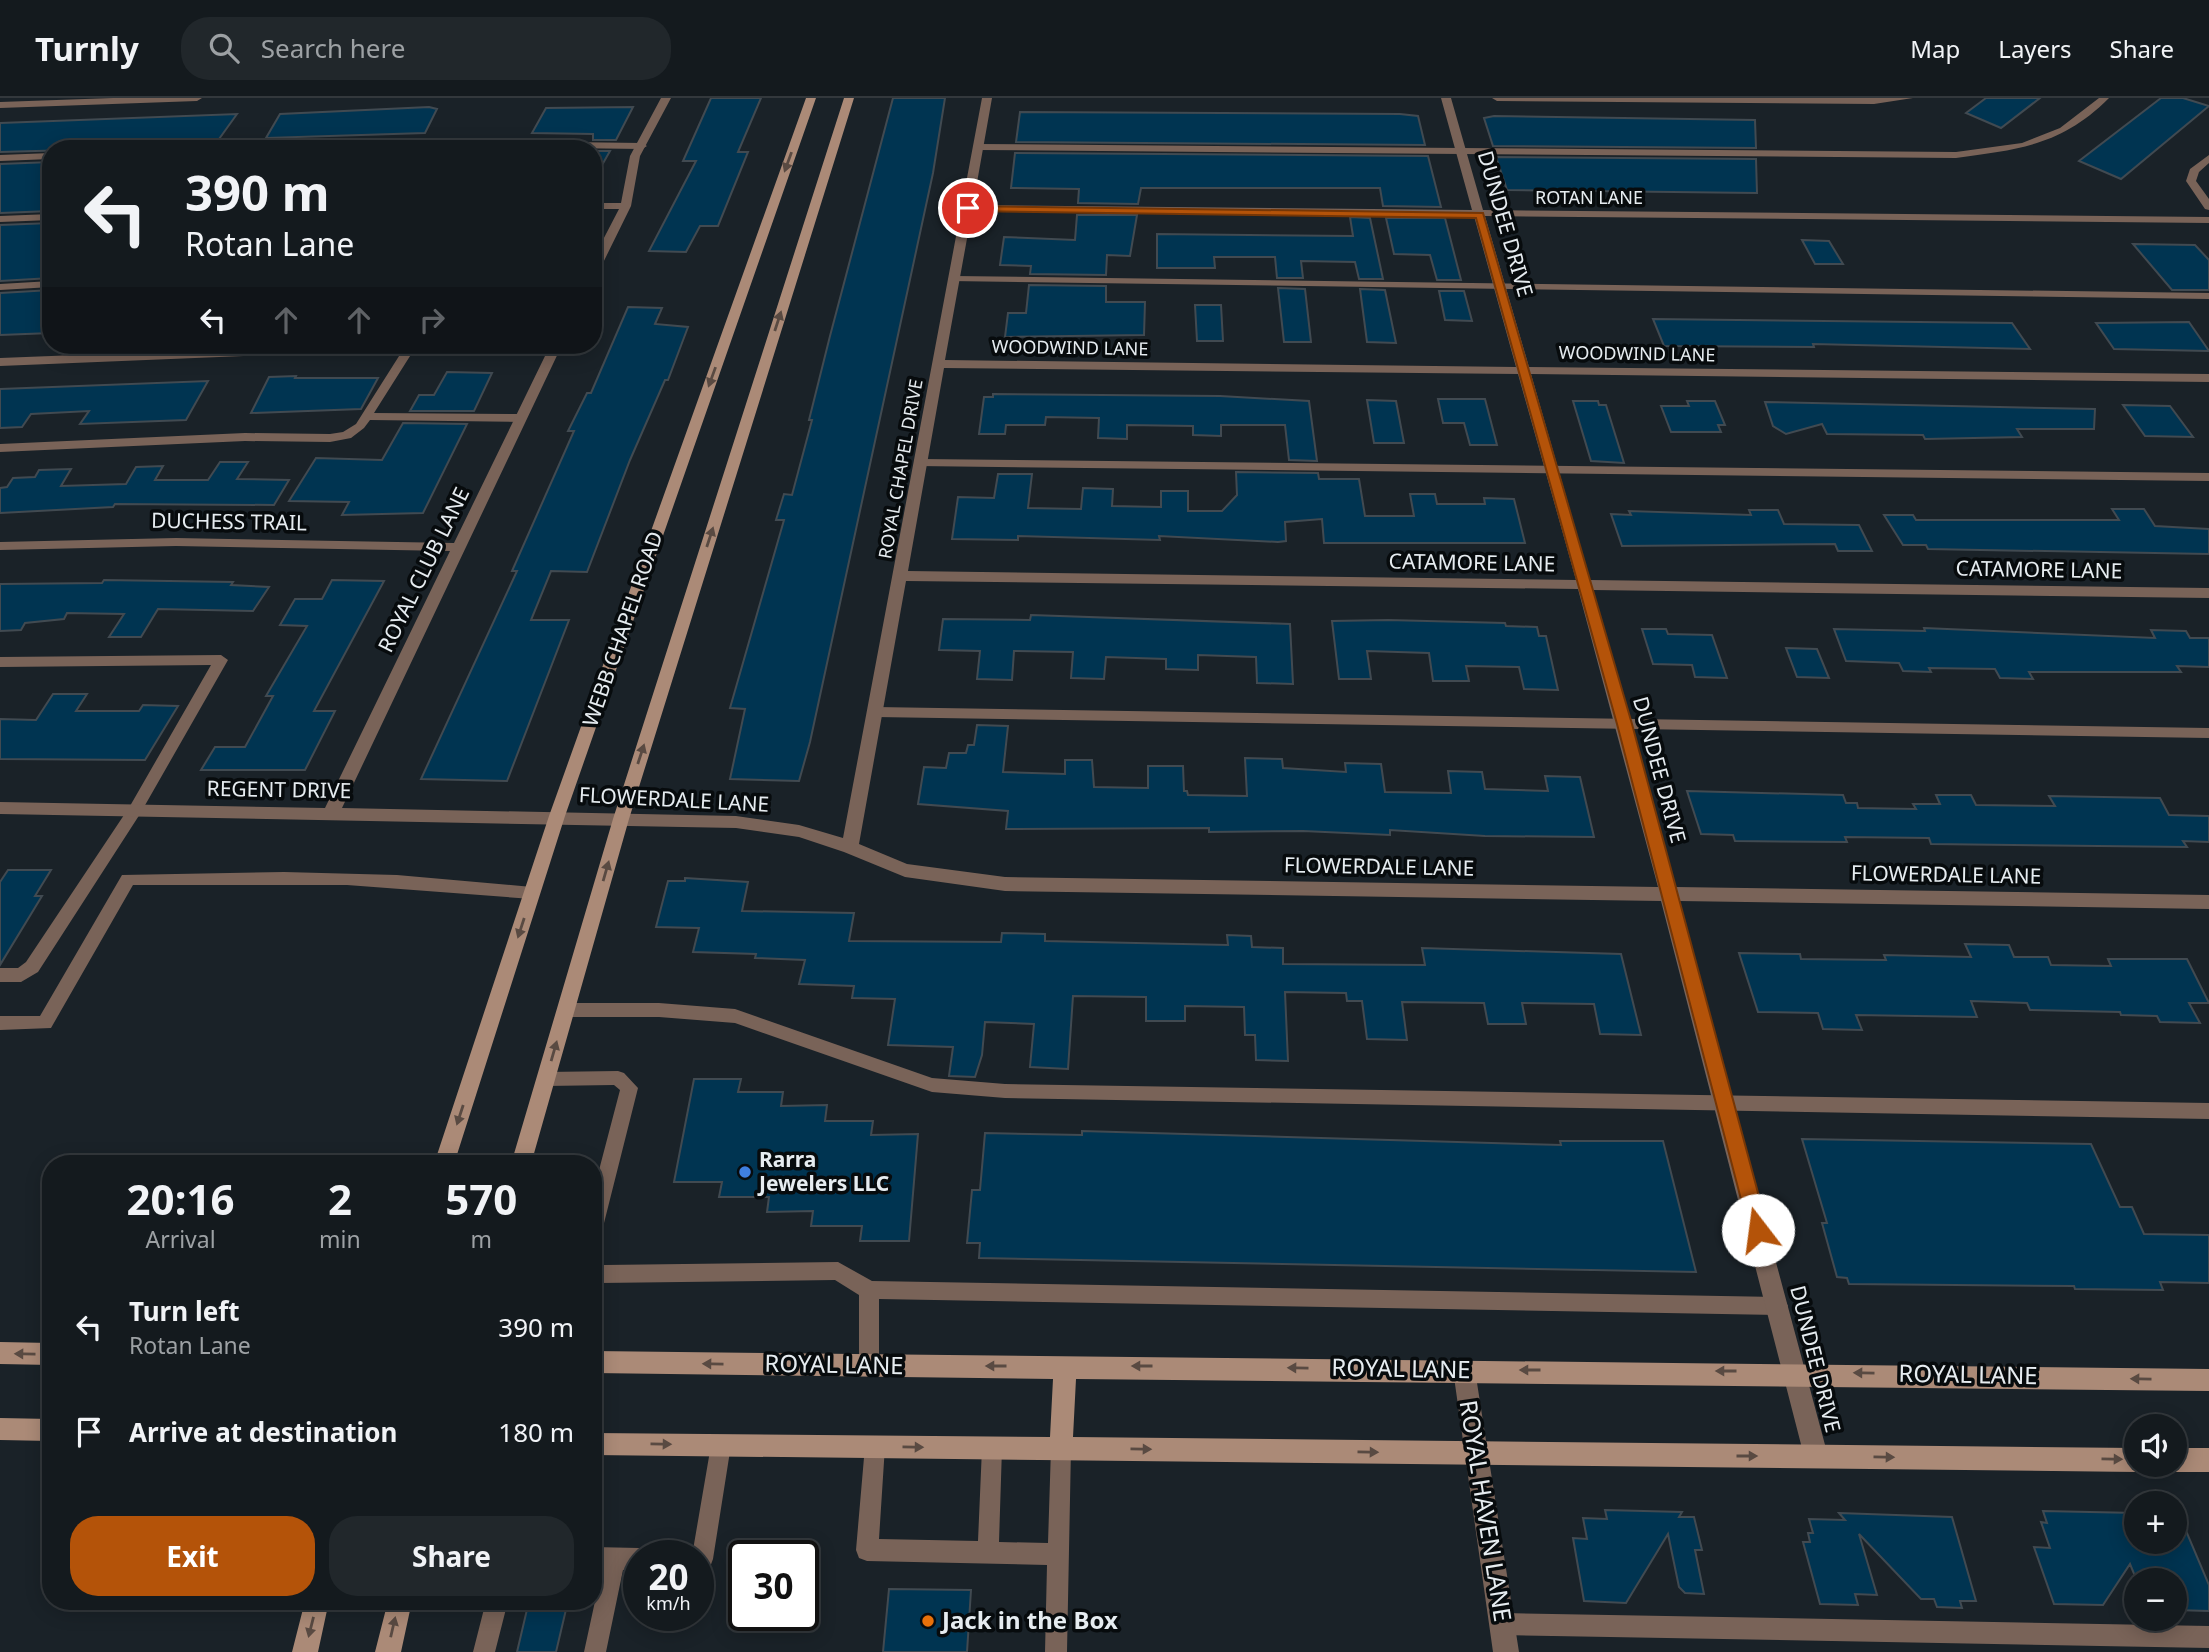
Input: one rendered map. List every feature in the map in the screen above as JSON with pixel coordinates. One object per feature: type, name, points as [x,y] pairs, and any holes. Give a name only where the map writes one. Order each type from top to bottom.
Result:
[{"type":"main road","name":"WEBB CHAPEL ROAD","points":[[447,1155],[557,817],[811,98]]},
{"type":"main road","points":[[524,1155],[621,820],[849,98]]},
{"type":"main road","points":[[0,1353],[42,1354]]},
{"type":"main road","name":"ROYAL LANE","points":[[602,1362],[869,1367],[1794,1372],[2209,1380]]},
{"type":"main road","points":[[1061,1448],[1065,1366]]},
{"type":"main road","points":[[1,1430],[42,1430]]},
{"type":"main road","points":[[602,1444],[2124,1460]]},
{"type":"main road","points":[[2187,1460],[2209,1460]]},
{"type":"main road","points":[[305,1652],[315,1610]]},
{"type":"main road","points":[[388,1652],[398,1610]]},
{"type":"street","points":[[0,105],[197,98]]},
{"type":"street","points":[[602,253],[626,206],[635,156],[666,98]]},
{"type":"street","name":"ROYAL CHAPEL DRIVE","points":[[850,847],[902,576],[987,98]]},
{"type":"street","name":"DUNDEE DRIVE","points":[[1446,98],[1498,285],[1526,371],[1624,724],[1816,1456]]},
{"type":"street","points":[[1497,98],[1874,102],[1909,98]]},
{"type":"street","points":[[2209,158],[2194,171],[2191,181],[2209,207]]},
{"type":"street","points":[[602,206],[626,206]]},
{"type":"street","name":"ROTAN LANE","points":[[968,208],[2209,220]]},
{"type":"street","points":[[0,219],[42,217]]},
{"type":"street","points":[[0,362],[196,354]]},
{"type":"street","name":"ROYAL CLUB LANE","points":[[331,814],[551,354]]},
{"type":"street","name":"WOODWIND LANE","points":[[938,364],[2209,378]]},
{"type":"street","name":"DUCHESS TRAIL","points":[[0,546],[176,541],[458,547]]},
{"type":"street","name":"CATAMORE LANE","points":[[902,576],[2209,593]]},
{"type":"street","name":"REGENT DRIVE","points":[[0,808],[557,817]]},
{"type":"street","name":"FLOWERDALE LANE","points":[[557,817],[736,822],[799,831],[850,847],[905,870],[1005,884],[2209,902]]},
{"type":"street","name":"ROYAL HAVEN LANE","points":[[1464,1370],[1506,1652]]},
{"type":"lane","points":[[978,146],[1956,155],[2024,146],[2063,130],[2105,98]]},
{"type":"lane","points":[[602,145],[642,146]]},
{"type":"lane","points":[[0,158],[42,156]]},
{"type":"lane","points":[[954,279],[2209,296]]},
{"type":"lane","points":[[0,287],[42,285]]},
{"type":"lane","points":[[0,448],[245,437],[330,438],[347,435],[360,426],[405,354]]},
{"type":"lane","points":[[366,416],[520,418]]},
{"type":"lane","points":[[921,463],[2209,477]]},
{"type":"lane","points":[[0,662],[221,660],[135,810],[32,967],[21,975],[0,975]]},
{"type":"lane","points":[[876,712],[2209,733]]},
{"type":"lane","points":[[0,1023],[45,1023],[128,879],[375,880],[420,882],[455,889],[532,893]]},
{"type":"lane","points":[[566,1010],[659,1010],[735,1016],[932,1085],[1005,1091],[2209,1111]]},
{"type":"lane","points":[[545,1079],[618,1078],[629,1088],[602,1194]]},
{"type":"lane","points":[[602,1275],[838,1271],[869,1290],[1778,1306]]},
{"type":"lane","points":[[869,1290],[869,1367]]},
{"type":"lane","points":[[705,1540],[721,1445]]},
{"type":"lane","points":[[874,1446],[867,1550],[1058,1554]]},
{"type":"lane","points":[[988,1553],[992,1448]]},
{"type":"lane","points":[[1056,1652],[1061,1448]]},
{"type":"lane","points":[[602,1579],[604,1558],[623,1559]]},
{"type":"lane","points":[[484,1652],[495,1610]]},
{"type":"lane","points":[[595,1652],[599,1610]]},
{"type":"lane","points":[[1503,1624],[2209,1637]]},
{"type":"building","points":[[711,98],[761,98],[738,152],[748,152],[718,226],[700,226],[686,252],[649,251],[696,161],[683,161]]},
{"type":"building","points":[[893,98],[945,98],[933,173],[810,742],[799,781],[730,779],[745,709],[730,708],[784,520],[776,520],[784,494],[792,495],[830,336]]},
{"type":"building","points":[[1986,98],[2040,98],[2001,128],[1966,113]]},
{"type":"building","points":[[2161,98],[2183,98],[2209,106],[2121,179],[2079,161]]},
{"type":"building","points":[[429,107],[437,109],[425,133],[266,138],[280,114]]},
{"type":"building","points":[[633,107],[616,140],[593,140],[593,134],[532,133],[546,108]]},
{"type":"building","points":[[1020,112],[1400,114],[1418,116],[1425,145],[1016,142]]},
{"type":"building","points":[[237,114],[219,139],[42,140],[42,151],[0,152],[0,123]]},
{"type":"building","points":[[1484,118],[1755,120],[1756,148],[1493,146]]},
{"type":"building","points":[[602,151],[610,151],[602,165]]},
{"type":"building","points":[[1015,153],[1428,156],[1441,207],[1383,206],[1380,188],[1141,188],[1138,204],[1078,203],[1079,189],[1011,188]]},
{"type":"building","points":[[1496,157],[1756,159],[1757,193],[1507,190]]},
{"type":"building","points":[[42,162],[42,211],[0,213],[0,164]]},
{"type":"building","points":[[1077,215],[1137,215],[1130,256],[1107,255],[1106,275],[1030,274],[1031,266],[1000,265],[1004,237],[1075,240]]},
{"type":"building","points":[[1350,217],[1370,218],[1383,279],[1359,279],[1355,262],[1301,261],[1303,278],[1277,278],[1275,257],[1214,257],[1215,268],[1157,268],[1157,234],[1353,236]]},
{"type":"building","points":[[1386,218],[1445,218],[1461,280],[1437,280],[1430,255],[1394,254]]},
{"type":"building","points":[[42,223],[42,279],[0,281],[0,225]]},
{"type":"building","points":[[1802,240],[1829,241],[1843,264],[1815,264]]},
{"type":"building","points":[[2133,244],[2195,245],[2209,260],[2209,290],[2172,290]]},
{"type":"building","points":[[1029,285],[1106,286],[1106,302],[1145,302],[1144,335],[1005,337],[1008,313],[1026,313]]},
{"type":"building","points":[[1278,288],[1305,289],[1311,342],[1284,342]]},
{"type":"building","points":[[1360,289],[1385,290],[1396,343],[1367,342]]},
{"type":"building","points":[[42,291],[42,333],[0,335],[0,293]]},
{"type":"building","points":[[1439,291],[1464,291],[1472,321],[1445,320]]},
{"type":"building","points":[[1195,305],[1221,305],[1223,341],[1197,341]]},
{"type":"building","points":[[628,307],[662,308],[655,324],[688,327],[668,380],[665,380],[630,460],[587,572],[551,571],[531,620],[569,620],[507,781],[421,779],[517,571],[512,571],[574,431],[568,431],[587,393],[591,393]]},
{"type":"building","points":[[1653,319],[2012,323],[2030,349],[1813,344],[1814,347],[1664,346]]},
{"type":"building","points":[[2189,322],[2209,351],[2114,349],[2096,323]]},
{"type":"building","points":[[447,372],[492,373],[474,411],[410,411],[419,395],[434,395]]},
{"type":"building","points":[[296,376],[295,378],[378,378],[361,409],[251,413],[269,377]]},
{"type":"building","points":[[208,381],[186,420],[80,424],[89,411],[31,414],[22,427],[0,428],[0,389]]},
{"type":"building","points":[[993,394],[1220,396],[1309,401],[1317,461],[1289,460],[1285,425],[1221,425],[1221,436],[1193,435],[1193,426],[1127,425],[1127,439],[1098,438],[1099,418],[1046,417],[1045,425],[1006,425],[1005,434],[979,434],[984,397],[993,397]]},
{"type":"building","points":[[1438,399],[1485,399],[1497,445],[1470,445],[1464,423],[1443,423]]},
{"type":"building","points":[[1367,400],[1396,401],[1404,443],[1374,443]]},
{"type":"building","points":[[1573,401],[1598,401],[1599,405],[1606,405],[1624,463],[1591,461]]},
{"type":"building","points":[[1687,401],[1715,401],[1725,425],[1718,425],[1721,432],[1671,432],[1661,406],[1689,406]]},
{"type":"building","points":[[1765,402],[2095,409],[2094,429],[2017,429],[2022,437],[1925,439],[1923,435],[1827,434],[1822,424],[1786,434],[1773,426]]},
{"type":"building","points":[[2123,405],[2170,406],[2193,437],[2145,436]]},
{"type":"building","points":[[403,423],[467,424],[423,513],[342,515],[349,502],[289,501],[316,458],[382,460]]},
{"type":"building","points":[[220,462],[248,462],[237,479],[289,480],[274,505],[115,504],[113,507],[0,513],[0,488],[7,487],[13,478],[35,477],[39,470],[71,469],[61,486],[126,484],[136,467],[163,466],[155,480],[208,480]]},
{"type":"building","points":[[1236,472],[1318,473],[1319,479],[1359,479],[1365,516],[1414,516],[1410,494],[1435,494],[1437,504],[1485,504],[1484,498],[1514,499],[1525,543],[1324,543],[1322,519],[1285,522],[1286,541],[1278,542],[1159,536],[1160,540],[1018,536],[1018,540],[952,539],[958,497],[994,498],[998,474],[1032,474],[1028,508],[1081,509],[1083,488],[1113,489],[1112,506],[1161,507],[1161,491],[1188,491],[1188,511],[1222,511],[1237,495]]},
{"type":"building","points":[[2112,509],[2144,509],[2155,526],[2209,529],[2209,554],[1928,549],[1926,545],[1903,545],[1884,515],[1913,515],[1916,520],[2119,520]]},
{"type":"building","points":[[1749,510],[1778,510],[1784,524],[1859,525],[1872,551],[1838,551],[1835,544],[1622,546],[1611,514],[1631,515],[1629,511],[1751,515]]},
{"type":"building","points":[[104,580],[233,582],[231,585],[269,587],[253,611],[158,609],[141,637],[109,637],[124,614],[67,613],[64,619],[25,623],[21,630],[0,631],[0,584],[102,583]]},
{"type":"building","points":[[332,580],[384,581],[314,711],[335,711],[305,770],[201,770],[215,747],[245,747],[273,696],[266,696],[307,626],[280,625],[295,599],[322,599]]},
{"type":"building","points":[[1031,615],[1290,624],[1293,684],[1257,683],[1256,657],[1198,655],[1198,670],[1166,669],[1166,659],[1106,657],[1104,679],[1071,678],[1073,652],[1014,651],[1012,680],[977,679],[980,651],[939,650],[943,619],[1030,620]]},
{"type":"building","points":[[1332,621],[1505,623],[1506,626],[1537,627],[1539,636],[1546,636],[1558,690],[1524,689],[1519,667],[1466,666],[1469,681],[1433,681],[1429,653],[1367,651],[1371,679],[1339,679]]},
{"type":"building","points":[[1924,628],[2155,638],[2151,630],[2186,631],[2190,638],[2209,638],[2209,667],[2177,666],[2181,672],[2029,672],[2033,679],[2000,678],[1995,669],[1929,668],[1931,672],[1903,671],[1899,663],[1846,661],[1834,629],[1925,631]]},
{"type":"building","points":[[1642,629],[1666,629],[1668,634],[1712,635],[1727,678],[1695,677],[1692,665],[1653,664]]},
{"type":"building","points":[[1786,648],[1817,649],[1829,678],[1797,677]]},
{"type":"building","points":[[53,694],[87,694],[76,711],[139,711],[143,705],[178,706],[145,760],[0,759],[0,719],[36,720]]},
{"type":"building","points":[[977,725],[1008,726],[1003,772],[1065,774],[1065,760],[1092,760],[1094,787],[1148,788],[1148,766],[1183,766],[1184,791],[1187,791],[1188,795],[1247,796],[1245,758],[1282,759],[1283,768],[1346,772],[1345,763],[1381,764],[1385,792],[1451,793],[1448,771],[1482,772],[1485,789],[1548,791],[1545,776],[1580,777],[1594,837],[1485,836],[1390,830],[1390,835],[1303,831],[1209,832],[1209,828],[1006,829],[1008,811],[918,804],[924,767],[946,768],[949,753],[966,753],[968,745],[974,745]]},
{"type":"building","points":[[1687,791],[1843,795],[1846,803],[1857,803],[1858,808],[1916,809],[1913,804],[1940,804],[1936,795],[1971,795],[1976,805],[2055,806],[2049,796],[2160,798],[2169,815],[2209,816],[2209,842],[2183,841],[2187,847],[1931,844],[1929,838],[1845,837],[1847,842],[1735,841],[1733,835],[1701,834]]},
{"type":"building","points":[[8,870],[51,870],[35,896],[42,896],[0,965],[0,882]]},
{"type":"building","points":[[685,878],[748,882],[742,911],[854,913],[849,941],[1001,942],[1002,933],[1045,934],[1045,941],[1228,945],[1227,935],[1251,936],[1252,947],[1283,948],[1283,964],[1425,965],[1422,948],[1621,954],[1641,1035],[1600,1034],[1594,1004],[1522,1003],[1526,1024],[1488,1024],[1484,1003],[1402,1002],[1407,1040],[1367,1039],[1362,1001],[1347,1001],[1346,993],[1285,992],[1288,1061],[1256,1060],[1255,1035],[1245,1035],[1244,1007],[1185,1006],[1185,1021],[1146,1021],[1146,997],[1073,996],[1068,1069],[1030,1067],[1034,1024],[985,1022],[982,1055],[975,1077],[949,1076],[953,1047],[888,1045],[895,999],[852,998],[854,986],[799,984],[805,960],[755,958],[756,954],[693,952],[699,928],[656,927],[668,881],[685,881]]},
{"type":"building","points":[[1965,944],[2009,945],[2014,957],[2048,957],[2051,965],[2111,966],[2108,959],[2187,959],[2209,1003],[2189,1003],[2200,1023],[2160,1022],[2157,1016],[2121,1015],[2120,1012],[2030,1010],[2027,1003],[1971,1001],[1977,1017],[1856,1015],[1862,1030],[1823,1029],[1818,1013],[1758,1012],[1739,953],[1800,954],[1801,959],[1886,960],[1884,955],[1971,957]]},
{"type":"building","points":[[694,1079],[741,1079],[738,1092],[783,1092],[781,1106],[827,1105],[825,1121],[873,1121],[871,1135],[918,1134],[909,1241],[860,1241],[862,1226],[811,1226],[813,1211],[767,1212],[769,1197],[719,1197],[722,1182],[674,1182]]},
{"type":"building","points":[[1082,1131],[1561,1145],[1560,1141],[1663,1141],[1696,1272],[979,1258],[980,1243],[967,1243],[972,1190],[980,1190],[985,1133],[1082,1135]]},
{"type":"building","points":[[1802,1139],[2091,1144],[2120,1207],[2132,1207],[2144,1234],[2209,1235],[2209,1283],[2160,1282],[2163,1290],[2075,1289],[2074,1286],[1849,1284],[1847,1278],[1837,1277],[1822,1223],[1827,1223]]},
{"type":"building","points":[[1605,1510],[1682,1512],[1679,1517],[1694,1517],[1702,1550],[1695,1550],[1704,1594],[1685,1593],[1679,1587],[1668,1534],[1626,1603],[1584,1601],[1573,1538],[1587,1539],[1583,1518],[1607,1519]]},
{"type":"building","points":[[2043,1511],[2124,1513],[2124,1554],[2187,1554],[2187,1533],[2209,1585],[2209,1611],[2187,1610],[2187,1568],[2132,1568],[2130,1564],[2124,1568],[2124,1573],[2103,1605],[2054,1604],[2034,1547],[2050,1548],[2041,1522],[2047,1523]]},
{"type":"building","points":[[1839,1513],[1952,1517],[1976,1601],[1960,1601],[1962,1608],[1937,1607],[1934,1599],[1921,1599],[1859,1534],[1877,1595],[1855,1594],[1858,1605],[1820,1604],[1803,1542],[1810,1542],[1808,1533],[1813,1533],[1809,1519],[1845,1520]]},
{"type":"building","name":"Jack in the Box","points":[[889,1589],[971,1590],[967,1652],[883,1652]]},
{"type":"building","points":[[527,1610],[566,1610],[556,1652],[517,1652]]},
{"type":"place","name":"Rarra Jewelers LLC","points":[[745,1172]]},
{"type":"place","name":"Jack in the Box","points":[[928,1621]]},
{"type":"route","points":[[968,208],[1480,215],[1624,724],[1758,1230]]}]
